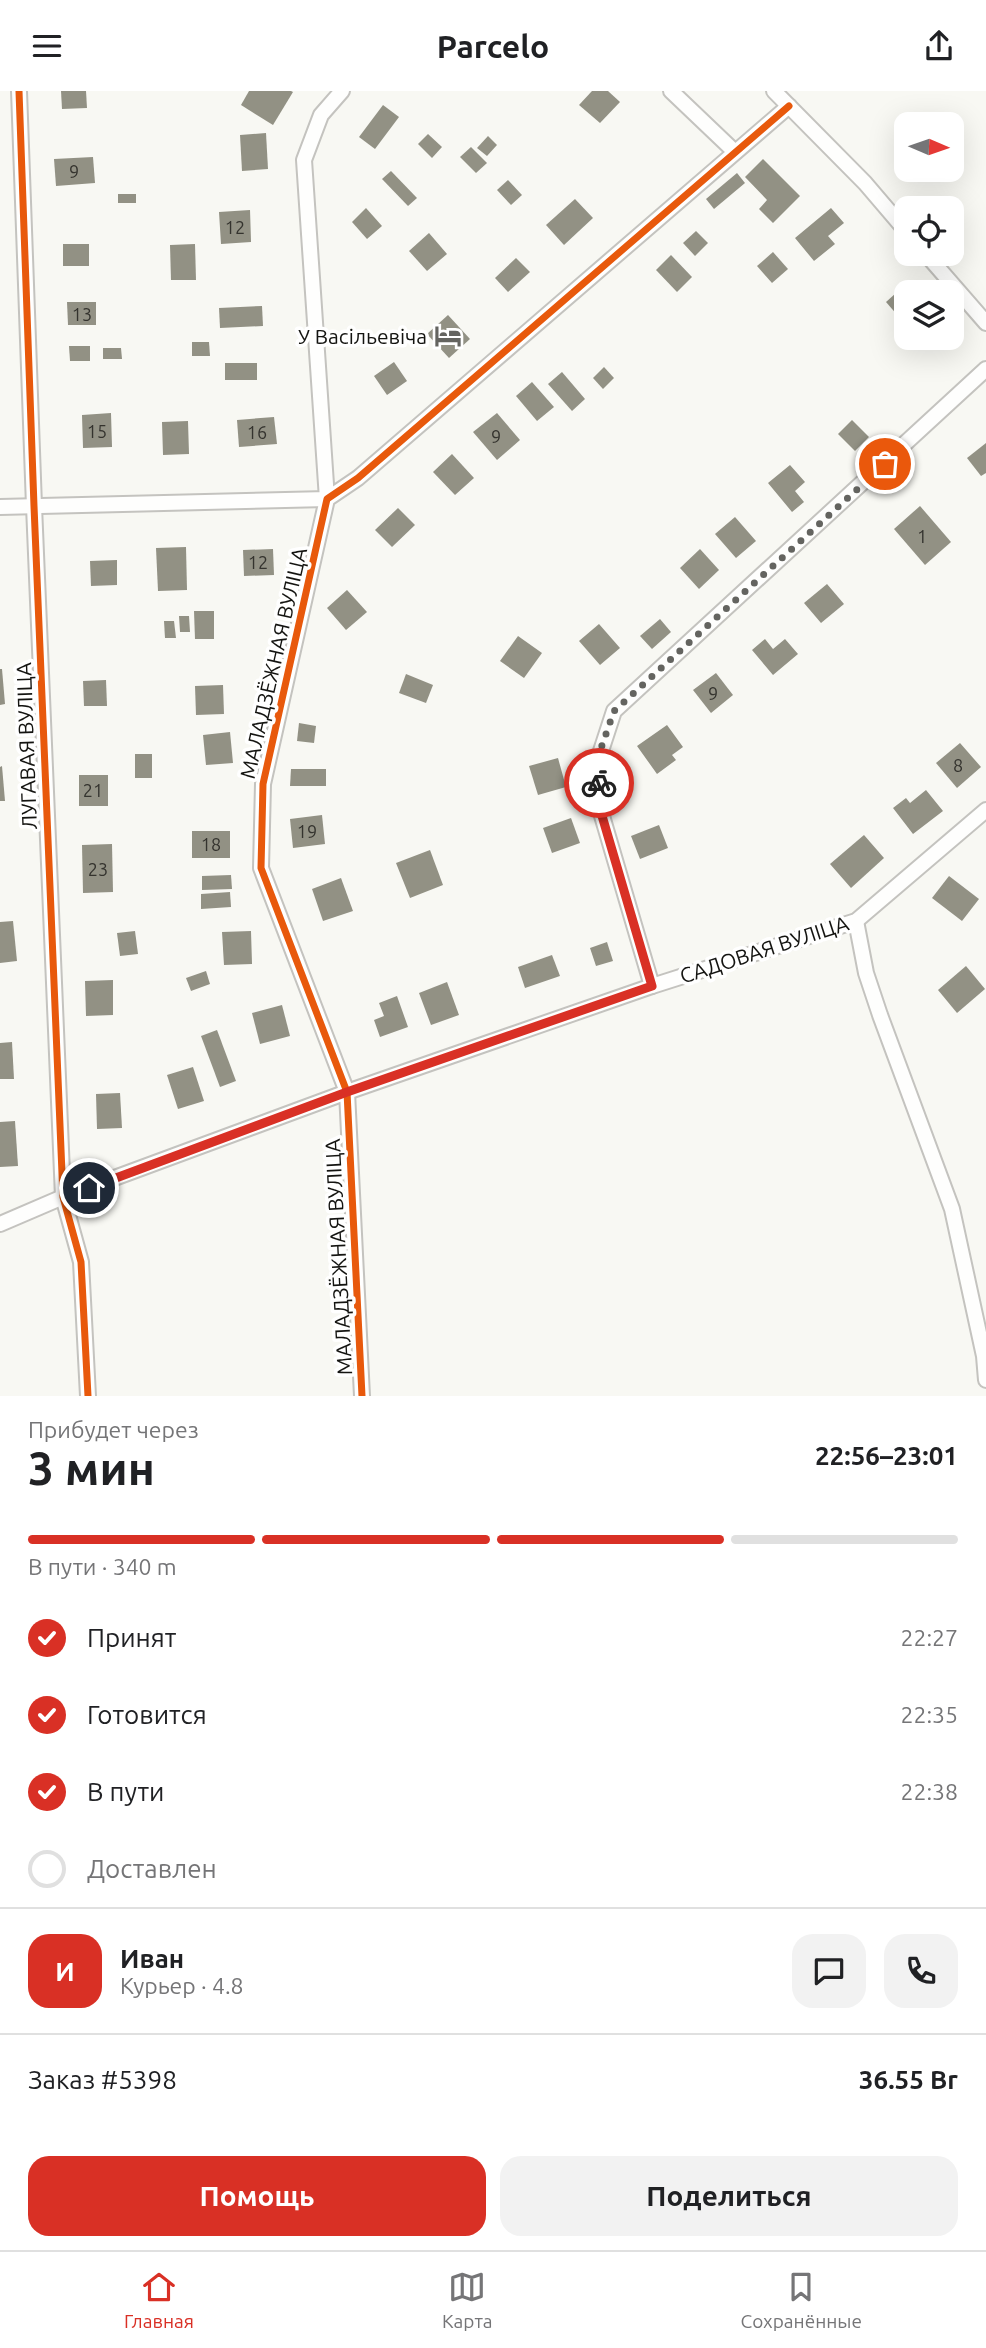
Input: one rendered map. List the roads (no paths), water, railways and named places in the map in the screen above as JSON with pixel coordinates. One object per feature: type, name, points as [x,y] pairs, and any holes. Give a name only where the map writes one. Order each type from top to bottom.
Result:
[{"type":"street","name":"ЛУГАВАЯ ВУЛІЦА","points":[[19,91],[63,1197],[81,1262],[88,1396]]},
{"type":"street","name":"МАЛАДЗЁЖНАЯ ВУЛІЦА","points":[[342,91],[321,115],[304,160],[327,499],[263,784],[261,868],[347,1092],[362,1396]]},
{"type":"street","points":[[671,91],[735,152]]},
{"type":"street","points":[[774,91],[865,183],[894,217]]},
{"type":"street","points":[[0,507],[327,499],[358,478],[789,106]]},
{"type":"street","points":[[936,266],[986,323]]},
{"type":"street","points":[[652,986],[600,809],[598,757],[614,711],[986,369]]},
{"type":"street","name":"САДОВАЯ ВУЛІЦА","points":[[0,1224],[63,1197],[347,1092],[652,986],[856,921],[986,810]]},
{"type":"street","points":[[856,921],[866,973],[876,1005],[952,1209],[984,1356],[986,1380]]},
{"type":"place","name":"У Васільевіча","points":[[448,336]]}]
